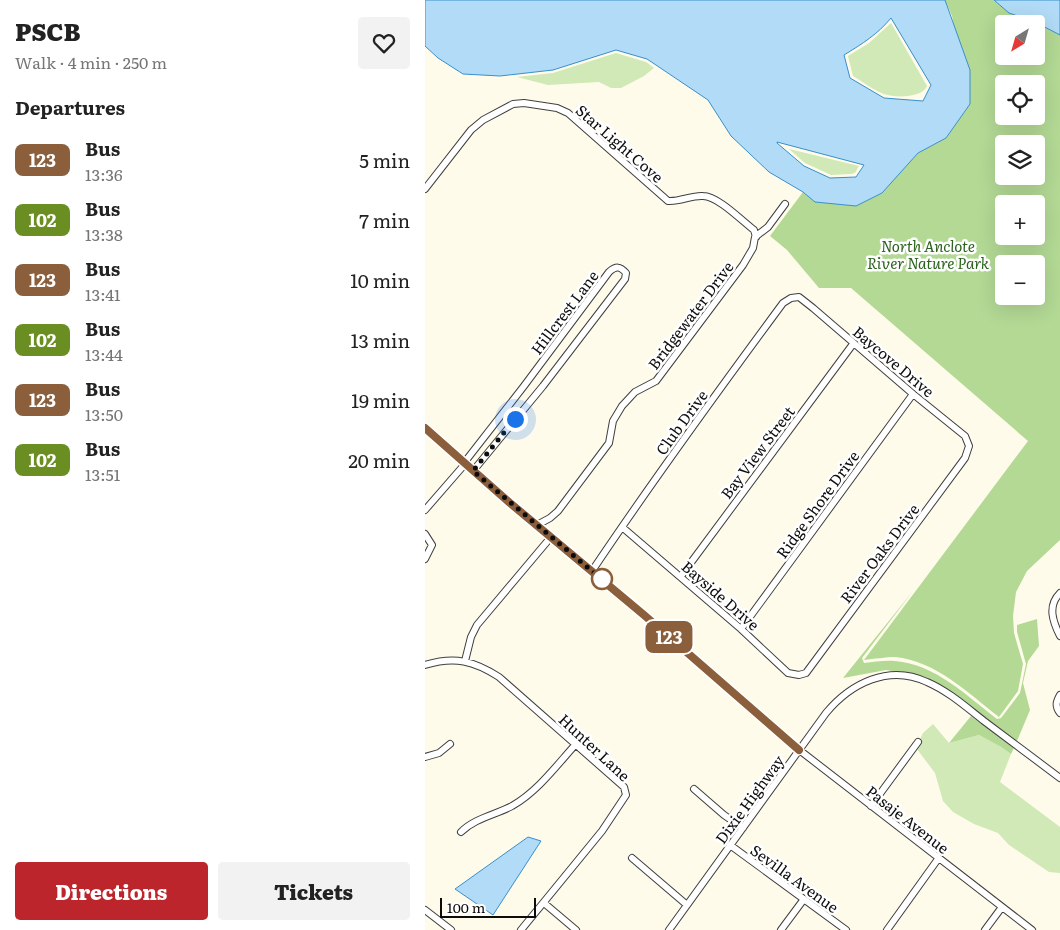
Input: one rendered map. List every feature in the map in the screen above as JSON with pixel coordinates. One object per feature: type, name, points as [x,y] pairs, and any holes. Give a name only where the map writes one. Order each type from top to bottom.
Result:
[{"type":"street","name":"Star Light Cove","points":[[425,189],[471,130],[483,120],[513,104],[533,104],[557,108],[568,113],[668,201],[677,202],[703,196],[716,200],[754,230],[756,236]]},
{"type":"street","name":"Bridgewater Drive","points":[[537,525],[556,513],[609,443],[613,421],[622,406],[635,392],[655,381],[662,373],[743,265],[753,248],[756,236],[768,227],[785,204]]},
{"type":"street","name":"Hillcrest Lane","points":[[465,464],[609,272],[613,268],[623,269],[626,273],[625,279],[543,386],[473,471]]},
{"type":"street","name":"Baycove Drive","points":[[799,297],[965,436],[969,446]]},
{"type":"street","name":"Club Drive","points":[[592,571],[699,417],[783,303],[791,298],[799,297]]},
{"type":"street","name":"Bay View Street","points":[[681,576],[853,344]]},
{"type":"street","name":"Ridge Shore Drive","points":[[741,629],[913,394]]},
{"type":"street","name":"Pasaje Avenue","points":[[425,428],[799,750],[1032,930]]},
{"type":"street","name":"River Oaks Drive","points":[[806,673],[965,458],[969,446]]},
{"type":"street","points":[[425,510],[465,464]]},
{"type":"street","name":"Bayside Drive","points":[[622,527],[681,576],[788,673],[799,675],[806,673]]},
{"type":"street","points":[[425,534],[432,545],[425,559]]},
{"type":"street","points":[[465,661],[471,637],[477,625],[551,537]]},
{"type":"street","points":[[1060,593],[1055,598],[1052,610],[1053,623],[1060,636]]},
{"type":"street","name":"Hunter Lane","points":[[425,665],[437,661],[465,661],[484,667],[624,787],[626,795],[602,831],[521,930]]},
{"type":"street","name":"Dixie Highway","points":[[669,930],[837,700],[850,689],[868,680],[887,676],[909,676],[921,679],[941,689],[1060,778]]},
{"type":"street","points":[[1060,695],[1056,707],[1060,713]]},
{"type":"street","points":[[871,806],[918,742]]},
{"type":"street","points":[[425,757],[439,752],[450,744]]},
{"type":"street","points":[[461,832],[471,823],[511,806],[525,796],[540,784],[576,744]]},
{"type":"street","points":[[694,788],[724,815],[743,828]]},
{"type":"street","name":"Sevilla Avenue","points":[[730,846],[846,930]]},
{"type":"street","points":[[632,858],[687,905]]},
{"type":"street","points":[[887,930],[938,859]]},
{"type":"street","points":[[781,930],[804,899]]},
{"type":"street","points":[[543,904],[575,930]]},
{"type":"street","points":[[985,930],[1002,907]]},
{"type":"street","points":[[425,910],[451,930]]},
{"type":"green space","name":"North Anclote River Nature Park","points":[[945,0],[994,0],[1009,13],[1015,15],[995,15],[995,65],[1045,65],[1045,27],[1060,35],[1060,540],[1027,571],[1016,592],[1013,616],[1014,633],[1023,664],[1018,691],[999,717],[951,680],[938,671],[924,665],[895,657],[864,660],[1028,441],[851,288],[819,288],[787,250],[770,236],[803,192],[816,202],[905,167],[918,153],[946,138],[970,104],[952,16]]},
{"type":"green space","points":[[891,23],[927,86],[920,93],[908,96],[884,94],[853,76],[848,56],[869,43]]},
{"type":"green space","points":[[616,53],[646,62],[654,68],[644,76],[621,88],[611,88],[599,82],[548,85],[517,77],[553,73]]},
{"type":"green space","points":[[789,149],[859,166],[855,173],[831,175],[805,163]]},
{"type":"green space","points":[[913,591],[862,658],[864,663],[895,661],[910,663],[924,668],[950,682],[997,719],[1001,718],[1020,693],[1026,664],[1017,632],[1017,625],[1037,619],[1039,646],[1028,661],[1023,683],[1030,710],[1017,741],[953,693],[923,676],[886,670],[843,678]]},
{"type":"green space","points":[[971,716],[1014,748],[1011,754],[979,735],[949,743]]},
{"type":"green space","points":[[933,724],[949,743],[979,735],[1011,754],[1000,782],[1060,827],[1060,873],[1049,872],[1009,845],[998,833],[974,824],[953,812],[943,801],[935,773],[917,749],[922,741],[920,739],[923,733]]},
{"type":"water","points":[[425,0],[945,0],[970,70],[970,104],[946,138],[918,153],[882,193],[856,206],[815,202],[803,192],[769,172],[731,136],[708,100],[647,59],[616,50],[553,70],[500,76],[463,74],[438,58],[425,46]],"holes":[[[891,18],[931,85],[923,101],[884,98],[850,78],[844,55],[875,34]],[[777,142],[864,165],[856,177],[830,178],[804,166]]]},
{"type":"water","points":[[994,0],[1060,0],[1060,35],[1045,27],[1045,15],[1015,15],[1009,13]]},
{"type":"water","points":[[528,837],[541,841],[493,915],[455,889]]},
{"type":"bus line","name":"123","points":[[425,428],[799,750]]},
{"type":"route","points":[[515,419],[473,471],[605,582],[602,579]]}]
